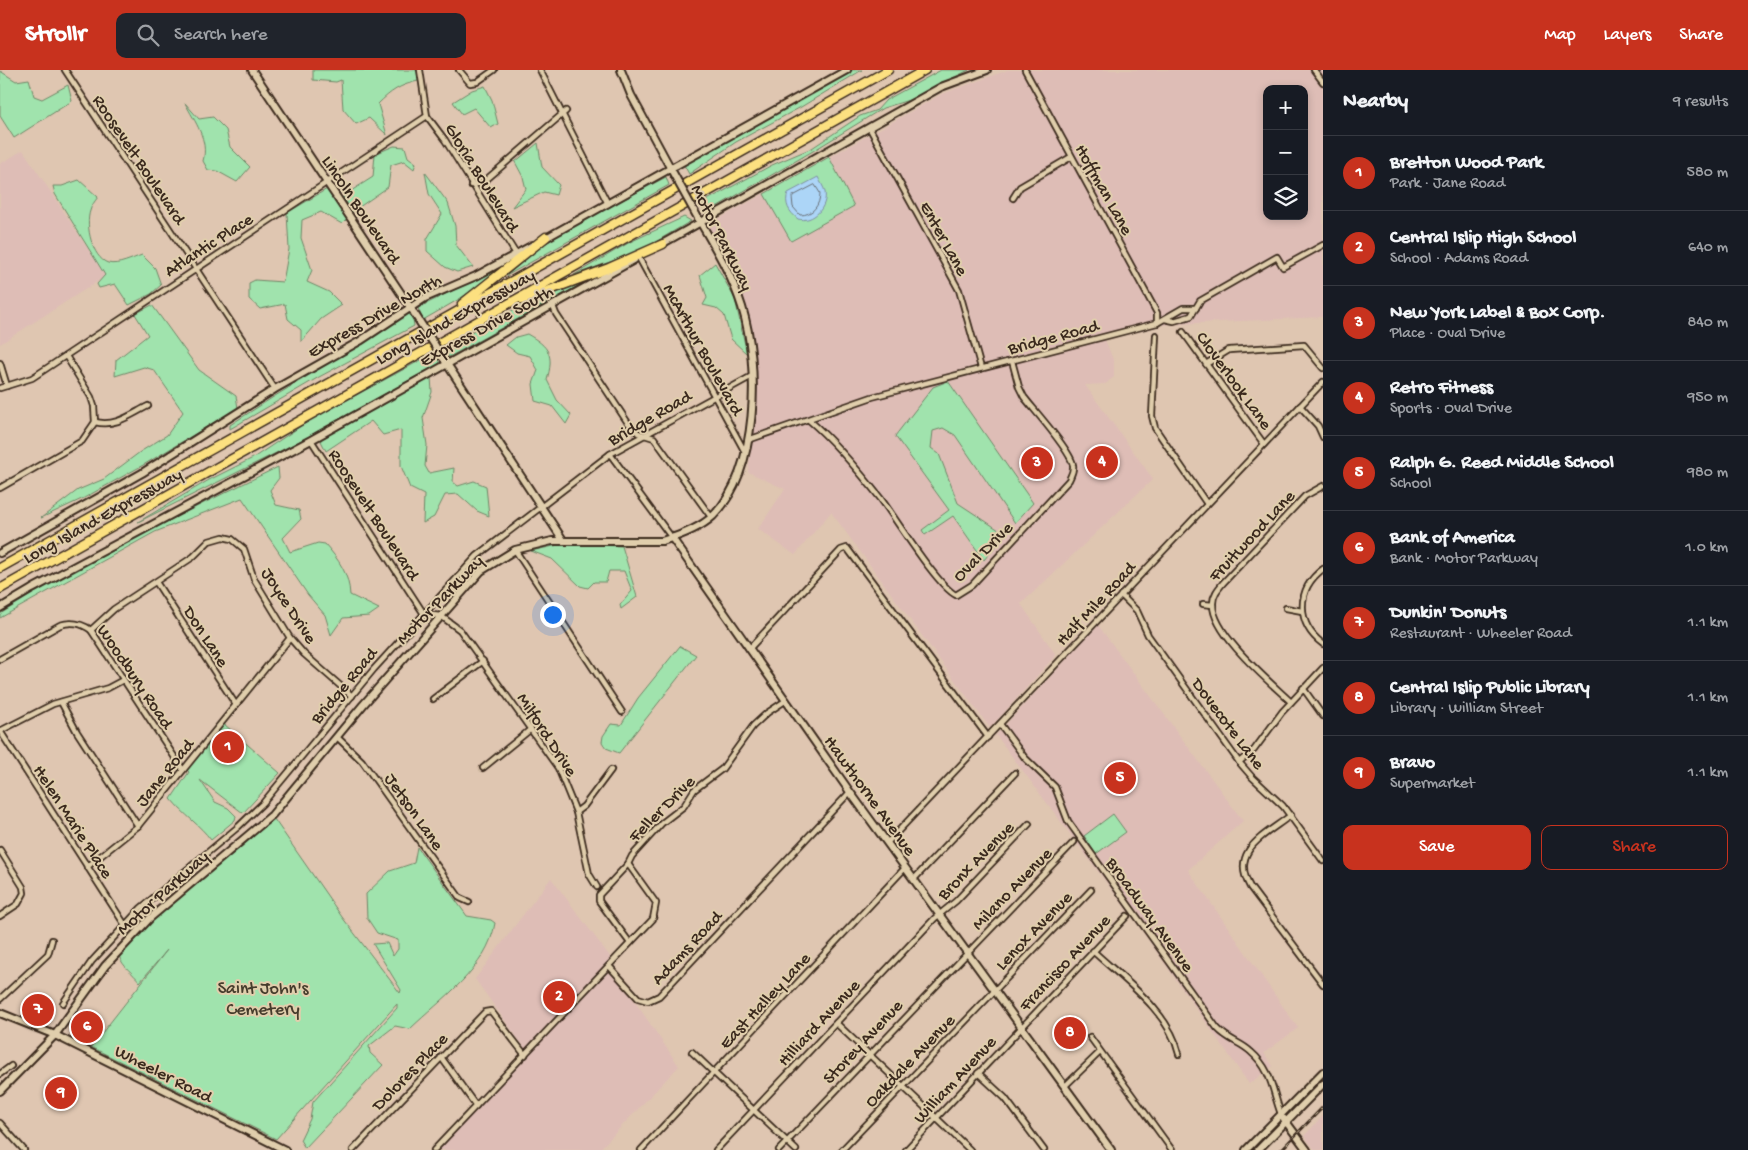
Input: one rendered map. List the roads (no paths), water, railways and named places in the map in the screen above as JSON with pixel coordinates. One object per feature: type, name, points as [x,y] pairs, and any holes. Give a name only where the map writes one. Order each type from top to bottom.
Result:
[{"type":"highway","name":"Long Island Expressway","points":[[0,568],[888,70]]},
{"type":"highway","name":"Long Island Expressway","points":[[0,589],[925,70]]},
{"type":"highway","points":[[408,338],[479,292],[546,237]]},
{"type":"highway","points":[[467,326],[541,293],[609,268],[663,244]]},
{"type":"main road","name":"Lincoln Boulevard","points":[[252,70],[563,540]]},
{"type":"main road","name":"Motor Parkway","points":[[0,1091],[55,1035],[105,966],[150,918],[272,815],[336,737],[481,571],[515,550],[563,540],[653,543],[672,538],[712,517],[730,496],[742,469],[746,453],[752,376],[749,343],[741,306],[727,271],[631,95],[621,70]]},
{"type":"main road","name":"Express Drive North","points":[[0,553],[142,473],[275,389],[412,310],[671,170],[847,70]]},
{"type":"main road","name":"Express Drive South","points":[[0,608],[32,588],[311,440],[445,361],[553,306],[663,244],[699,220],[941,87],[987,70]]},
{"type":"main road","name":"Hawthorne Avenue","points":[[672,538],[850,792],[1111,1150]]},
{"type":"main road","name":"Wheeler Road","points":[[0,1013],[55,1035],[285,1150]]},
{"type":"main road","points":[[1246,1150],[1323,1072]]},
{"type":"main road","points":[[1258,1150],[1323,1084]]},
{"type":"main road","points":[[1281,1114],[1307,1150]]},
{"type":"street","name":"Roosevelt Boulevard","points":[[65,70],[275,389]]},
{"type":"street","points":[[420,70],[427,116]]},
{"type":"street","points":[[459,70],[470,83],[477,82],[494,70]]},
{"type":"street","points":[[540,70],[561,116],[608,204]]},
{"type":"street","name":"Hoffman Lane","points":[[1025,70],[1157,313],[1157,323]]},
{"type":"street","points":[[1314,70],[1323,82]]},
{"type":"street","points":[[472,185],[487,179],[566,111]]},
{"type":"street","name":"Atlantic Place","points":[[0,388],[32,378],[427,116]]},
{"type":"street","name":"Gloria Boulevard","points":[[427,116],[452,150],[516,254]]},
{"type":"street","name":"Enter Lane","points":[[869,127],[959,290],[981,368]]},
{"type":"street","points":[[1013,198],[1020,187],[1071,157]]},
{"type":"street","name":"Bridge Road","points":[[1165,319],[1174,321],[1191,316],[1200,301],[1277,257],[1283,267],[1323,245]]},
{"type":"street","name":"McArthur Boulevard","points":[[639,258],[713,396],[746,453]]},
{"type":"street","points":[[553,306],[556,314],[628,423],[634,430],[654,438],[712,517]]},
{"type":"street","name":"Bridge Road","points":[[748,440],[872,397],[1157,323],[1183,308],[1196,308]]},
{"type":"street","name":"Cloverlook Lane","points":[[1183,332],[1264,444]]},
{"type":"street","points":[[1156,335],[1152,416],[1154,428],[1207,504]]},
{"type":"street","points":[[1206,364],[1229,350],[1304,345],[1323,368]]},
{"type":"street","points":[[0,488],[82,441],[94,422],[94,406],[91,397],[66,356]]},
{"type":"street","name":"Oval Drive","points":[[808,420],[840,450],[880,498],[938,578],[951,593],[956,595],[972,585],[1069,480],[1073,472],[1073,465],[1067,453],[1018,387],[1012,361]]},
{"type":"street","points":[[0,363],[7,386]]},
{"type":"street","name":"Bridge Road","points":[[63,1003],[92,962],[141,908],[238,827],[263,803],[352,696],[477,556],[610,454],[752,376]]},
{"type":"street","name":"Half Mile Road","points":[[887,843],[1323,382]]},
{"type":"street","points":[[94,422],[110,424],[118,422],[148,406]]},
{"type":"street","points":[[1300,406],[1318,426],[1323,437]]},
{"type":"street","name":"Roosevelt Boulevard","points":[[311,440],[424,614]]},
{"type":"street","name":"Hawthorne Avenue","points":[[610,454],[672,538]]},
{"type":"street","name":"Fruitwood Lane","points":[[1291,702],[1235,646],[1219,624],[1213,605],[1218,589],[1223,583],[1305,496],[1323,486]]},
{"type":"street","name":"Joyce Drive","points":[[91,630],[114,609],[193,557],[209,541],[224,537],[232,539],[244,549],[254,579],[290,638],[304,654],[352,696]]},
{"type":"street","points":[[750,649],[841,550],[850,549],[988,737]]},
{"type":"street","points":[[515,550],[622,712]]},
{"type":"street","points":[[1323,569],[1313,579],[1302,598],[1302,611],[1306,627],[1323,644]]},
{"type":"street","name":"Don Lane","points":[[156,582],[236,705]]},
{"type":"street","name":"Dovecote Lane","points":[[1122,595],[1137,611],[1148,635],[1239,762],[1291,815],[1323,861]]},
{"type":"street","points":[[1203,604],[1213,605]]},
{"type":"street","points":[[1286,608],[1302,611]]},
{"type":"street","points":[[424,614],[441,616]]},
{"type":"street","name":"Milford Drive","points":[[441,616],[460,630],[558,768],[576,812],[589,874],[597,887]]},
{"type":"street","name":"Woodbury Road","points":[[0,659],[60,625],[75,623],[91,630],[183,770]]},
{"type":"street","name":"Jane Road","points":[[87,868],[138,826],[290,638]]},
{"type":"street","points":[[433,699],[483,661]]},
{"type":"street","points":[[1239,762],[1254,750],[1291,702],[1323,668]]},
{"type":"street","points":[[0,731],[61,702],[108,688],[123,680]]},
{"type":"street","points":[[1303,688],[1323,716]]},
{"type":"street","name":"Feller Drive","points":[[630,944],[598,898],[662,823],[680,810],[694,790],[722,770],[758,721],[785,701]]},
{"type":"street","points":[[61,702],[77,732],[138,826]]},
{"type":"street","name":"Broadway Avenue","points":[[1000,724],[1025,758],[1055,787],[1068,821],[1217,1028],[1225,1037],[1250,1051],[1266,1068],[1281,1114]]},
{"type":"street","points":[[483,768],[531,729]]},
{"type":"street","name":"Helen Marie Place","points":[[0,731],[125,925]]},
{"type":"street","name":"Jetson Lane","points":[[336,737],[362,761],[460,898],[469,902]]},
{"type":"street","points":[[576,812],[584,806],[611,770]]},
{"type":"street","points":[[914,879],[1015,773]]},
{"type":"street","name":"Adams Road","points":[[609,966],[638,998],[648,1001],[659,996],[850,792]]},
{"type":"street","points":[[1291,815],[1251,846],[1244,860],[1242,870],[1250,887],[1323,984]]},
{"type":"street","name":"Bronx Avenue","points":[[940,914],[956,901],[1029,824]]},
{"type":"street","name":"Milano Avenue","points":[[967,953],[1074,842]]},
{"type":"street","points":[[0,850],[23,887],[24,893],[18,904],[0,916]]},
{"type":"street","points":[[434,1150],[653,918],[656,903],[628,864]]},
{"type":"street","name":"East Halley Lane","points":[[641,1150],[906,868]]},
{"type":"street","name":"Lenox Avenue","points":[[995,989],[1091,890]]},
{"type":"street","name":"Hilliard Avenue","points":[[716,1150],[940,914]]},
{"type":"street","name":"Francisco Avenue","points":[[1022,1027],[1127,916]]},
{"type":"street","points":[[0,999],[48,954],[52,940]]},
{"type":"street","points":[[1093,951],[1154,1008],[1176,1039],[1180,1054]]},
{"type":"street","name":"Storey Avenue","points":[[779,1150],[967,953]]},
{"type":"street","name":"Oakdale Avenue","points":[[842,1150],[995,989]]},
{"type":"street","name":"Dolores Place","points":[[353,1150],[485,1012],[491,1011],[498,1018],[525,1055]]},
{"type":"street","points":[[836,1024],[970,1150]]},
{"type":"street","name":"William Avenue","points":[[906,1150],[1022,1027]]},
{"type":"street","points":[[1090,1037],[1172,1150]]},
{"type":"street","points":[[692,1052],[796,1150]]},
{"type":"street","points":[[1065,1086],[1100,1052]]},
{"type":"street","points":[[441,1057],[476,1106]]},
{"type":"street","points":[[0,1074],[11,1066]]},
{"type":"street","points":[[978,1073],[1006,1098],[1044,1150]]},
{"type":"street","points":[[0,1123],[24,1150]]},
{"type":"water","points":[[818,177],[825,192],[822,208],[809,219],[798,219],[788,207],[788,193]]},
{"type":"railway","points":[[1281,1150],[1323,1107]]},
{"type":"place","name":"Retro Fitness","points":[[1102,462]]},
{"type":"place","name":"New York Label & Box Corp.","points":[[1037,463]]},
{"type":"place","name":"Bretton Wood Park","points":[[228,747]]},
{"type":"place","name":"Ralph G. Reed Middle School","points":[[1120,778]]},
{"type":"place","name":"Central Islip High School","points":[[559,997]]},
{"type":"place","name":"Dunkin' Donuts","points":[[38,1010]]},
{"type":"place","name":"Bank of America","points":[[87,1027]]},
{"type":"place","name":"Central Islip Public Library","points":[[1070,1033]]},
{"type":"place","name":"Bravo","points":[[61,1093]]},
{"type":"park label","name":"Saint John's Cemetery","points":[[263,998]]}]
